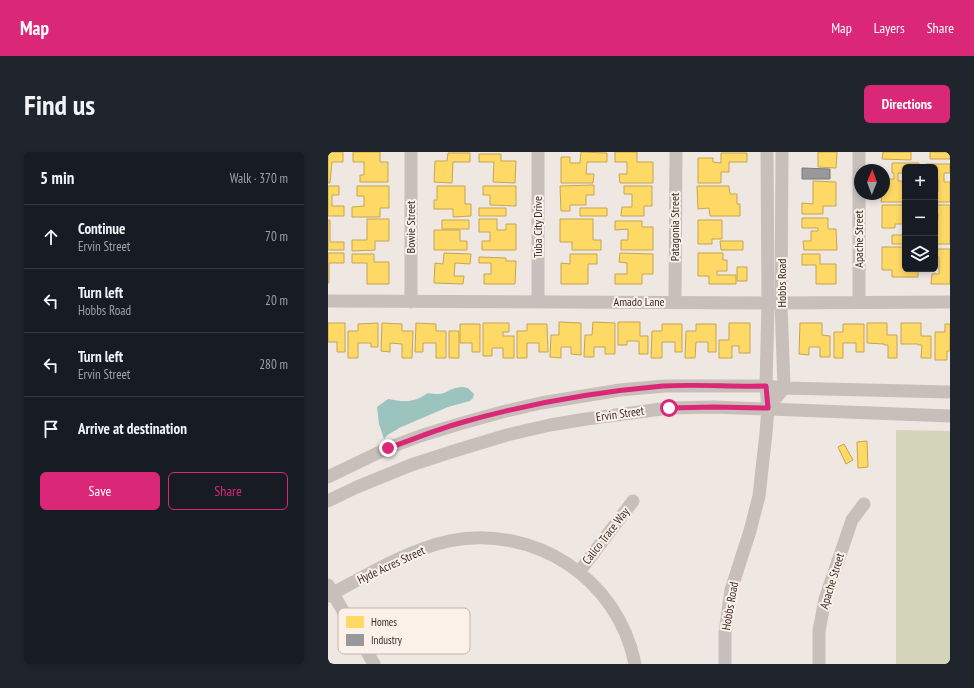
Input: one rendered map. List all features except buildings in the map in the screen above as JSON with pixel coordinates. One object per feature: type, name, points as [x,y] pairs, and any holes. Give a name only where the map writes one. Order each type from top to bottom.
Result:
[{"type":"street","name":"Bowie Street","points":[[411,152],[411,302]]},
{"type":"street","name":"Tuba City Drive","points":[[538,152],[538,302]]},
{"type":"street","name":"Patagonia Street","points":[[675,302],[676,152]]},
{"type":"street","name":"Hobbs Road","points":[[725,664],[725,633],[731,590],[750,531],[759,496],[768,408],[766,386],[768,303],[767,152]]},
{"type":"street","name":"Hobbs Road","points":[[782,152],[781,303],[784,388]]},
{"type":"street","name":"Apache Street","points":[[859,152],[859,302]]},
{"type":"street","name":"Amado Lane","points":[[328,301],[768,303],[950,302]]},
{"type":"street","name":"Ervin Street","points":[[328,477],[388,448],[420,436],[466,422],[541,403],[620,390],[665,386],[766,386],[784,388],[950,392]]},
{"type":"street","points":[[768,408],[784,388]]},
{"type":"street","name":"Ervin Street","points":[[328,501],[411,465],[454,450],[507,436],[586,419],[669,408],[714,407],[950,416]]},
{"type":"street","name":"Calico Trace Way","points":[[579,572],[633,501]]},
{"type":"street","name":"Apache Street","points":[[819,664],[819,630],[825,600],[852,520],[864,504]]},
{"type":"street","name":"Hyde Acres Street","points":[[330,592],[420,550],[449,541],[477,538],[502,539],[525,544],[562,560],[579,572],[601,593],[616,613],[626,633],[635,664]]},
{"type":"street","points":[[330,592],[340,608]]},
{"type":"street","points":[[368,654],[374,664]]},
{"type":"green space","points":[[896,430],[950,431],[950,664],[896,664]]},
{"type":"water","points":[[462,387],[468,388],[474,394],[470,401],[448,407],[399,428],[384,439],[379,424],[377,407],[388,399],[409,401],[418,399],[428,393],[440,394]]},
{"type":"route","points":[[388,448],[458,424],[502,412],[582,396],[620,390],[665,386],[766,386],[768,408],[669,408]]}]
